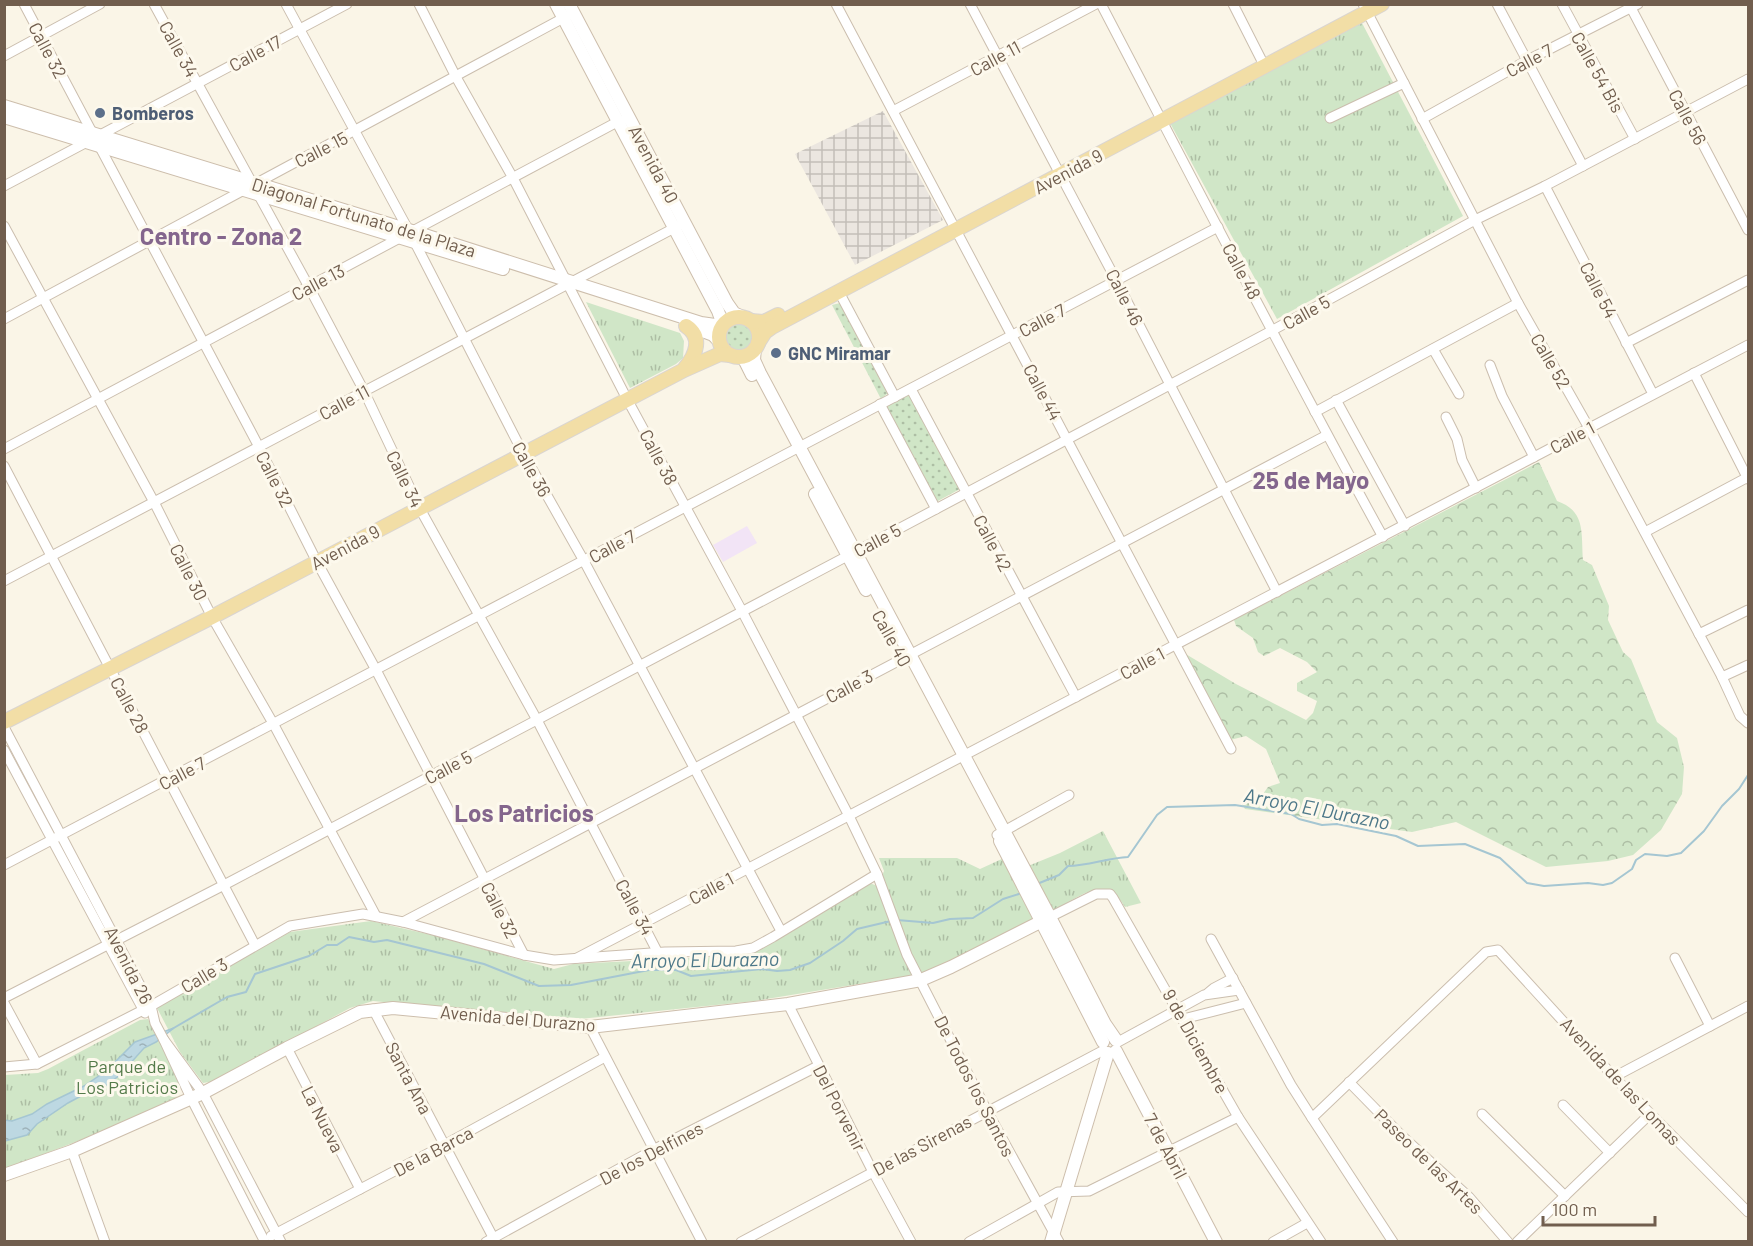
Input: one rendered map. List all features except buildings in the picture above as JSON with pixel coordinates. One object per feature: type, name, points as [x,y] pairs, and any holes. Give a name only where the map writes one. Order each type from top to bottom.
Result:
[{"type":"main road","name":"Avenida 40","points":[[556,4],[569,12],[632,123],[680,225],[723,325]]},
{"type":"main road","name":"Avenida 9","points":[[748,320],[761,322],[770,320],[954,227],[1365,7],[1382,4]]},
{"type":"main road","name":"Avenida 40","points":[[569,12],[619,121],[730,309],[748,320]]},
{"type":"main road","name":"Diagonal Fortunato de la Plaza","points":[[4,106],[95,139],[567,285],[705,332],[716,337],[719,342]]},
{"type":"main road","name":"Diagonal Fortunato de la Plaza","points":[[4,117],[95,139]]},
{"type":"main road","name":"Avenida 9","points":[[757,346],[765,332],[772,327],[954,227]]},
{"type":"main road","name":"Diagonal Fortunato de la Plaza","points":[[567,285],[706,325],[723,325]]},
{"type":"main road","points":[[735,317],[748,320],[758,331],[757,346],[746,356],[735,356],[724,350],[719,342],[723,325],[735,317]]},
{"type":"main road","points":[[684,370],[693,356],[697,342],[694,332],[686,326]]},
{"type":"main road","name":"Avenida 9","points":[[684,370],[718,347],[719,342]]},
{"type":"main road","name":"Calle 40","points":[[757,346],[754,360],[796,449],[1034,896]]},
{"type":"main road","name":"Avenida 9","points":[[4,724],[684,370],[721,354],[735,356]]},
{"type":"main road","name":"Calle 40","points":[[735,356],[746,363],[796,449]]},
{"type":"main road","name":"7 de Abril","points":[[1034,896],[1105,1024],[1111,1046],[1216,1242]]},
{"type":"main road","name":"Avenida del Durazno","points":[[4,1175],[72,1151],[197,1096],[360,1012],[393,1008],[590,1027],[788,1004],[921,980],[1046,919]]},
{"type":"main road","points":[[1055,1239],[1067,1190],[1111,1046]]},
{"type":"street","name":"Calle 32","points":[[24,4],[259,447],[484,879],[527,956]]},
{"type":"street","points":[[4,56],[100,4]]},
{"type":"street","name":"Calle 34","points":[[154,4],[251,186],[309,287],[364,391],[419,507],[537,720],[658,952]]},
{"type":"street","name":"Calle 36","points":[[286,4],[465,338],[523,453],[584,561],[782,931]]},
{"type":"street","name":"Calle 17","points":[[4,186],[347,4]]},
{"type":"street","name":"Calle 38","points":[[419,4],[849,816],[877,874],[897,927]]},
{"type":"street","name":"Calle 46","points":[[970,4],[1277,592]]},
{"type":"street","name":"Calle 11","points":[[892,111],[1096,4]]},
{"type":"street","name":"Calle 48","points":[[1101,4],[1383,537]]},
{"type":"street","points":[[1233,4],[1263,63]]},
{"type":"street","points":[[1497,4],[1583,166]]},
{"type":"street","name":"Calle 54 Bis","points":[[1562,4],[1635,139]]},
{"type":"street","name":"Calle 44","points":[[840,6],[892,111],[1231,749]]},
{"type":"street","name":"Calle 7","points":[[1422,119],[1632,6]]},
{"type":"street","name":"Calle 56","points":[[1632,6],[1749,230]]},
{"type":"street","name":"Calle 52","points":[[1365,7],[1518,303],[1589,428],[1744,719]]},
{"type":"street","name":"Calle 15","points":[[4,319],[354,133],[569,12]]},
{"type":"street","name":"Calle 5","points":[[4,998],[640,666],[1273,330],[1474,220],[1545,186],[1749,79]]},
{"type":"street","points":[[1330,118],[1404,83]]},
{"type":"street","points":[[619,121],[632,123]]},
{"type":"street","name":"Calle 13","points":[[4,449],[619,121]]},
{"type":"street","name":"Calle 54","points":[[1545,186],[1653,394]]},
{"type":"street","points":[[1739,212],[1749,207]]},
{"type":"street","name":"Calle 11","points":[[4,581],[680,225]]},
{"type":"street","name":"Calle 30","points":[[4,226],[154,502],[212,617],[274,724],[376,916]]},
{"type":"street","name":"Calle 7","points":[[4,865],[1218,226]]},
{"type":"street","points":[[1626,342],[1749,280]]},
{"type":"street","points":[[839,292],[895,397]]},
{"type":"street","points":[[1315,412],[1518,303]]},
{"type":"street","name":"Calle 1","points":[[403,922],[527,956],[554,960],[577,958],[1749,345]]},
{"type":"street","points":[[1432,349],[1459,394]]},
{"type":"street","points":[[1490,365],[1502,396],[1534,457]]},
{"type":"street","points":[[1645,532],[1748,478],[1694,374]]},
{"type":"street","name":"Calle 42","points":[[911,389],[1076,698]]},
{"type":"street","points":[[1336,400],[1405,526]]},
{"type":"street","points":[[880,404],[936,509]]},
{"type":"street","points":[[1446,417],[1457,439],[1462,460],[1476,488]]},
{"type":"street","name":"Calle 3","points":[[4,1067],[37,1064],[146,1008],[290,926],[363,914],[403,922],[1327,435]]},
{"type":"street","name":"Calle 28","points":[[4,466],[255,945]]},
{"type":"street","points":[[1699,634],[1749,610]]},
{"type":"street","points":[[1722,677],[1749,664]]},
{"type":"street","name":"Avenida 26","points":[[4,724],[57,838],[146,1008],[197,1096]]},
{"type":"street","name":"Avenida 26","points":[[4,750],[57,838]]},
{"type":"street","points":[[1000,833],[1069,795]]},
{"type":"street","points":[[577,958],[658,952],[736,951],[753,948],[877,874]]},
{"type":"street","name":"9 de Diciembre","points":[[1046,919],[1096,894],[1110,894],[1238,1117],[1321,1242]]},
{"type":"street","name":"De Todos los Santos","points":[[897,927],[907,955],[1055,1239]]},
{"type":"street","points":[[1211,939],[1291,1085],[1393,1242]]},
{"type":"street","name":"Avenida de las Lomas","points":[[1349,1082],[1486,952],[1496,949],[1502,952],[1614,1077],[1749,1212]]},
{"type":"street","points":[[1675,958],[1710,1026]]},
{"type":"street","points":[[1208,993],[1233,978]]},
{"type":"street","name":"De las Sirenas","points":[[741,1242],[1208,993],[1239,990]]},
{"type":"street","points":[[4,1003],[37,1064]]},
{"type":"street","points":[[1183,1019],[1246,1003]]},
{"type":"street","name":"Del Porvenir","points":[[788,1004],[818,1066],[911,1242]]},
{"type":"street","points":[[1614,1077],[1749,1006]]},
{"type":"street","name":"Santa Ana","points":[[373,1009],[491,1240]]},
{"type":"street","points":[[590,1027],[656,1149],[702,1242]]},
{"type":"street","name":"La Nueva","points":[[287,1048],[360,1190]]},
{"type":"street","name":"De la Barca","points":[[264,1241],[278,1237],[605,1057]]},
{"type":"street","name":"De los Delfines","points":[[491,1240],[656,1149],[818,1066]]},
{"type":"street","points":[[1312,1118],[1349,1082]]},
{"type":"street","name":"Paseo de las Artes","points":[[1349,1082],[1401,1135],[1469,1197],[1508,1242]]},
{"type":"street","points":[[197,1096],[278,1237]]},
{"type":"street","points":[[197,1096],[264,1241]]},
{"type":"street","points":[[1563,1105],[1610,1153]]},
{"type":"street","points":[[1482,1114],[1565,1196]]},
{"type":"street","points":[[1517,1242],[1650,1114]]},
{"type":"street","points":[[969,1242],[1058,1192],[1089,1191],[1238,1117]]},
{"type":"street","points":[[72,1151],[105,1242]]},
{"type":"street","points":[[1273,1242],[1307,1223]]},
{"type":"shaded area","points":[[883,111],[943,220],[855,265],[795,154]]},
{"type":"shaded area","points":[[747,526],[757,543],[723,562],[713,545]]},
{"type":"green space","points":[[1362,23],[1463,216],[1277,319],[1170,123]]},
{"type":"green space","points":[[586,302],[680,333],[684,341],[683,358],[630,388]]},
{"type":"green space","points":[[840,303],[888,393],[881,399],[832,305]]},
{"type":"green space","points":[[738,323],[748,327],[752,337],[748,347],[738,351],[728,347],[724,337],[728,327]]},
{"type":"green space","points":[[909,395],[960,489],[936,502],[885,407]]},
{"type":"green space","points":[[1539,462],[1557,501],[1566,505],[1577,517],[1582,532],[1583,560],[1592,565],[1609,606],[1608,620],[1623,652],[1631,659],[1657,722],[1677,738],[1684,767],[1682,794],[1661,830],[1633,855],[1608,861],[1546,867],[1456,822],[1412,832],[1245,809],[1240,801],[1260,798],[1268,787],[1280,783],[1266,749],[1246,736],[1230,740],[1184,653],[1236,684],[1306,720],[1313,713],[1317,701],[1297,691],[1297,683],[1317,672],[1307,662],[1280,648],[1264,656],[1258,652],[1253,638],[1236,626],[1234,620]]},
{"type":"green space","points":[[1103,831],[1141,903],[1125,907],[1109,891],[1101,890],[1083,894],[1054,910],[1028,866]]},
{"type":"green space","points":[[879,858],[957,858],[980,869],[1004,858],[1025,896],[1033,921],[926,973],[755,1001],[570,1020],[373,1001],[350,1008],[215,1081],[203,1083],[180,1052],[156,1006],[290,932],[371,921],[436,936],[554,969],[573,964],[750,955],[869,883],[878,886],[884,871]]},
{"type":"green space","name":"Parque de Los Patricios","points":[[148,1019],[178,1078],[179,1094],[175,1099],[156,1111],[5,1169],[5,1075],[38,1073],[140,1020]]},
{"type":"water","points":[[174,1028],[144,1048],[120,1075],[101,1089],[68,1103],[37,1124],[27,1135],[5,1141],[4,1120],[12,1121],[32,1114],[84,1086],[106,1071],[135,1042]]},
{"type":"waterway","name":"Arroyo El Durazno","points":[[1037,884],[1059,875],[1068,866],[1128,857],[1157,815],[1167,807],[1235,805],[1291,814],[1299,819],[1322,825],[1337,824],[1396,836],[1418,846],[1465,844],[1500,858],[1527,883],[1544,886],[1588,883],[1603,885],[1612,883],[1632,869],[1636,860],[1645,854],[1667,856],[1681,853],[1704,831],[1748,775]]},
{"type":"waterway","name":"Arroyo El Durazno","points":[[897,920],[933,923],[950,919],[973,918],[1003,899],[1022,893]]},
{"type":"waterway","name":"Arroyo El Durazno","points":[[172,1029],[227,997],[246,992],[255,974],[309,956],[327,945],[337,945],[349,937],[374,942],[387,940],[484,964],[539,986],[571,985],[649,970],[676,970],[691,976],[762,969],[790,970],[810,963],[857,929],[891,921]]},
{"type":"place","name":"Bomberos","points":[[100,113]]},
{"type":"place","name":"GNC Miramar","points":[[776,353]]},
{"type":"district","name":"Centro - Zona 2","points":[[221,235]]},
{"type":"district","name":"25 de Mayo","points":[[1311,479]]},
{"type":"district","name":"Los Patricios","points":[[524,812]]}]
